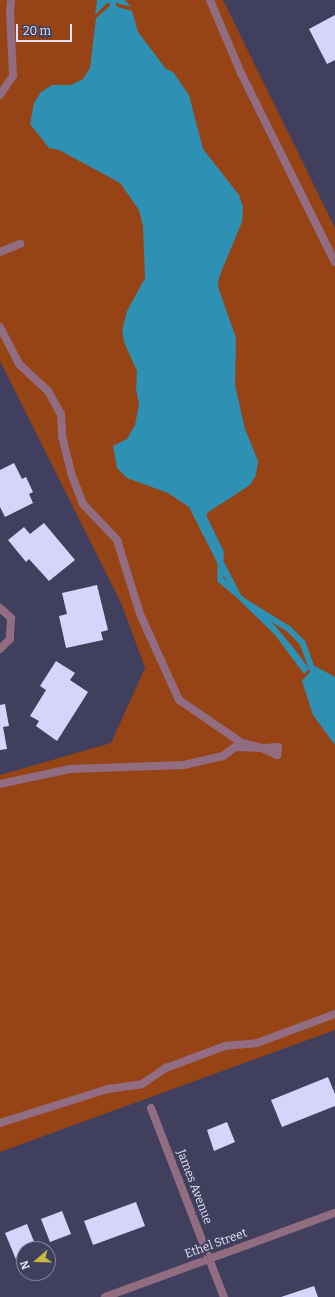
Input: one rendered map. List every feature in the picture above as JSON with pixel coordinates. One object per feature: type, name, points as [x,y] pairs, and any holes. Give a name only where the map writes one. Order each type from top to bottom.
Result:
[{"type":"street","points":[[0,95],[13,76],[11,0]]},
{"type":"street","points":[[210,0],[241,73],[335,262]]},
{"type":"street","points":[[0,252],[20,244]]},
{"type":"street","points":[[0,327],[19,364],[48,391],[61,414],[62,436],[71,473],[83,504],[117,540],[140,614],[179,700],[242,743],[262,748],[235,747],[223,756],[184,764],[70,769],[0,784]]},
{"type":"street","points":[[0,608],[11,618],[10,639],[0,649]]},
{"type":"street","points":[[0,1123],[108,1089],[142,1084],[166,1068],[225,1046],[257,1043],[335,1014]]},
{"type":"street","name":"James Avenue","points":[[151,1108],[224,1297]]},
{"type":"street","name":"Ethel Street","points":[[105,1297],[335,1213]]},
{"type":"shaded area","points":[[0,0],[223,0],[335,228],[335,1030],[0,1152],[0,775],[111,743],[145,668],[122,605],[0,361]]},
{"type":"water","points":[[97,0],[125,0],[131,7],[116,3],[107,3],[95,15]]},
{"type":"water","points":[[111,5],[132,11],[138,32],[166,69],[173,72],[189,95],[203,149],[239,195],[243,207],[242,222],[219,277],[218,287],[236,338],[235,385],[245,429],[258,461],[256,475],[250,485],[207,513],[206,527],[241,595],[270,620],[296,651],[309,669],[304,674],[275,635],[233,594],[189,507],[168,493],[127,478],[117,468],[113,446],[127,439],[135,425],[139,404],[136,389],[137,371],[124,342],[122,330],[127,311],[145,278],[143,226],[139,210],[120,183],[59,150],[49,148],[30,124],[34,103],[41,92],[52,85],[71,85],[83,79],[90,68],[96,18]]},
{"type":"water","points":[[315,666],[335,677],[335,745],[313,715],[302,681]]},
{"type":"building","points":[[335,15],[335,60],[327,64],[309,29]]},
{"type":"building","points":[[14,463],[22,479],[26,477],[33,492],[29,494],[33,503],[5,517],[0,507],[0,470]]},
{"type":"building","points":[[44,523],[75,560],[49,581],[29,559],[26,562],[8,540],[24,527],[30,534]]},
{"type":"building","points":[[97,585],[108,630],[101,632],[103,640],[66,648],[59,616],[67,614],[62,593]]},
{"type":"building","points":[[56,661],[75,673],[70,680],[88,692],[57,741],[36,726],[39,721],[30,716],[46,690],[40,686]]},
{"type":"building","points":[[5,704],[9,726],[3,727],[7,749],[0,750],[0,705]]},
{"type":"building","points":[[328,1077],[335,1094],[335,1106],[282,1127],[271,1100]]},
{"type":"building","points":[[227,1122],[235,1142],[214,1151],[207,1130]]},
{"type":"building","points":[[136,1202],[145,1226],[93,1245],[84,1221]]},
{"type":"building","points":[[62,1211],[71,1234],[50,1241],[41,1219]]},
{"type":"building","points":[[27,1224],[34,1241],[16,1241],[16,1260],[5,1233]]},
{"type":"building","points":[[314,1286],[318,1297],[281,1297]]},
{"type":"waterway","points":[[112,0],[116,13]]},
{"type":"waterway","points":[[204,517],[221,552],[221,580],[235,592]]},
{"type":"waterway","points":[[247,603],[289,629],[303,643],[314,673]]}]
